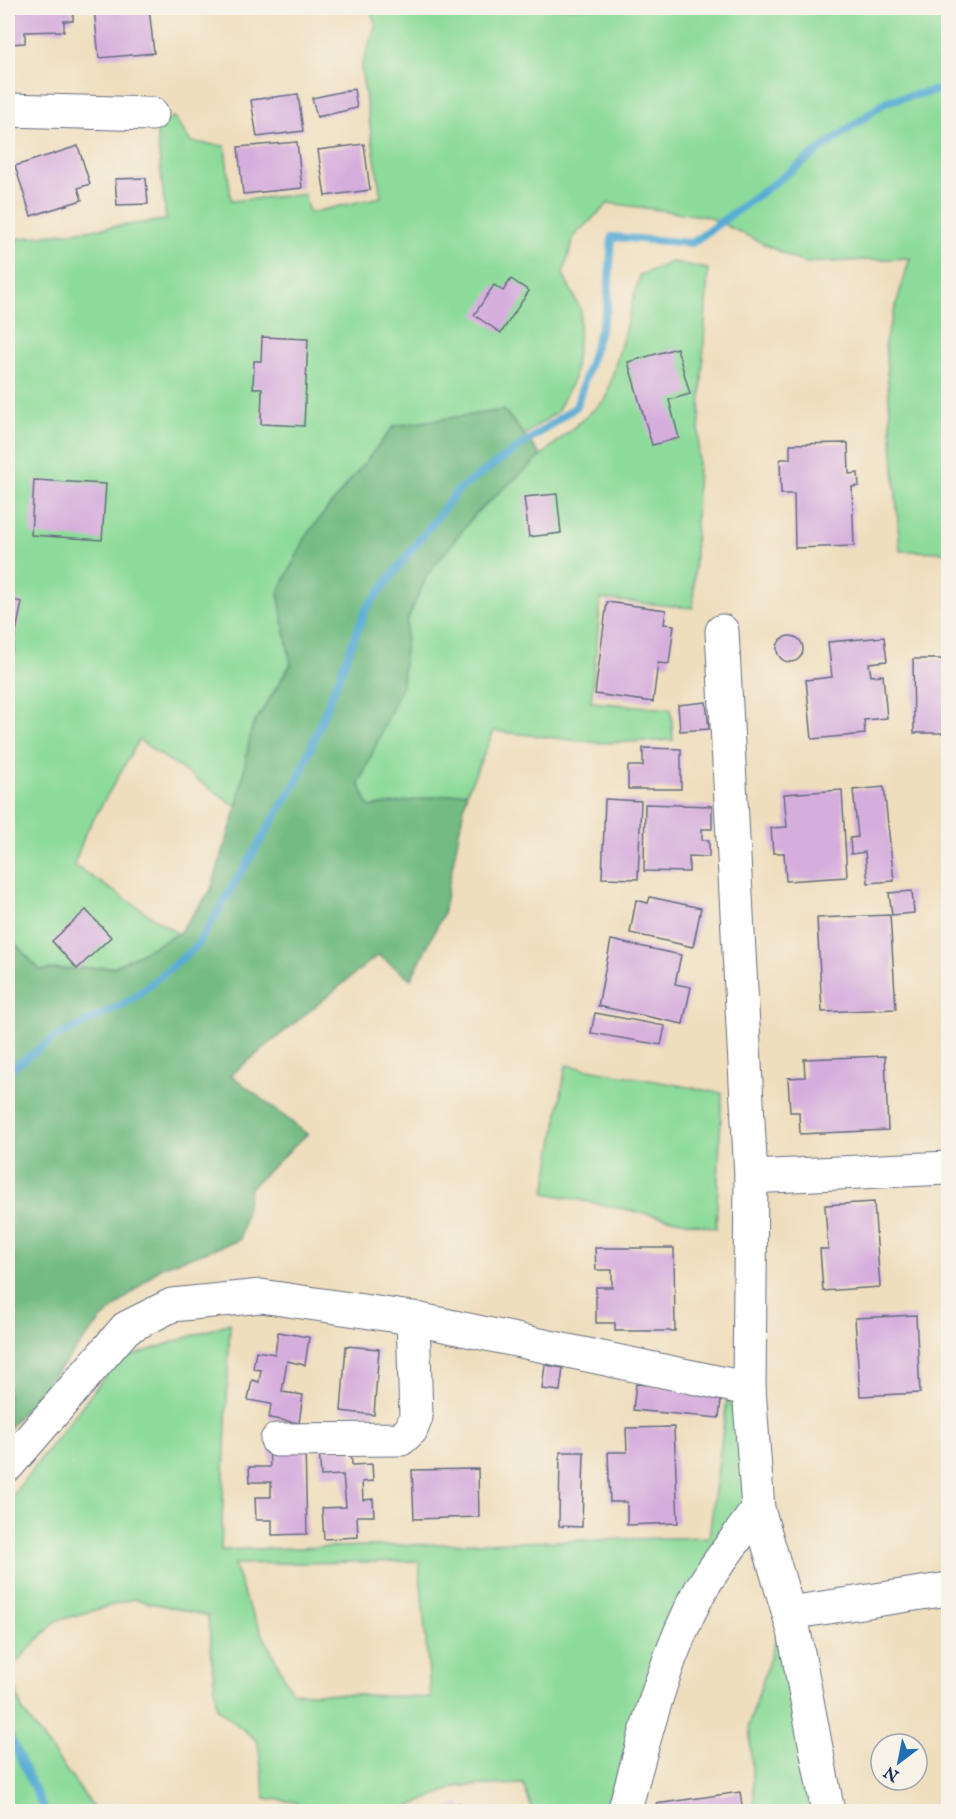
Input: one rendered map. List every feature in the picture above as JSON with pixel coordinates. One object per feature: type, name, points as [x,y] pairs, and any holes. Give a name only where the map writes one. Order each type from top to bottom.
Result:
[{"type":"street","points":[[8,110],[152,114]]},
{"type":"street","points":[[722,631],[751,1177],[748,1389],[758,1509],[789,1613],[828,1812]]},
{"type":"street","points":[[751,1177],[948,1168]]},
{"type":"street","points":[[8,1465],[126,1328],[172,1305],[261,1296],[413,1318],[748,1389]]},
{"type":"street","points":[[277,1440],[401,1439],[411,1430],[416,1417],[413,1318]]},
{"type":"street","points":[[624,1812],[660,1687],[686,1619],[702,1588],[758,1509]]},
{"type":"street","points":[[789,1613],[948,1589]]},
{"type":"green space","points":[[370,8],[948,8],[948,552],[900,551],[885,342],[910,258],[803,263],[709,217],[609,203],[574,236],[563,274],[581,311],[574,378],[557,412],[524,435],[504,410],[278,593],[291,664],[252,727],[237,807],[139,740],[85,834],[74,865],[178,934],[114,967],[40,970],[8,936],[8,240],[166,220],[156,124],[174,117],[191,142],[225,146],[231,201],[304,194],[309,213],[381,197],[361,68],[376,25]]},
{"type":"green space","points":[[672,262],[708,269],[693,608],[601,599],[591,702],[671,709],[673,740],[599,743],[494,731],[467,792],[369,807],[359,784],[402,685],[407,621],[427,575],[476,513],[606,399],[640,275]]},
{"type":"green space","points":[[504,410],[541,456],[476,513],[427,575],[407,621],[402,685],[359,784],[369,807],[467,792],[443,914],[411,979],[378,955],[231,1075],[307,1134],[250,1188],[240,1240],[161,1267],[101,1320],[8,1429],[8,936],[40,970],[114,967],[178,934],[211,890],[237,807],[252,727],[291,664],[278,593],[308,533],[394,426]]},
{"type":"green space","points":[[566,1065],[722,1093],[716,1228],[545,1193]]},
{"type":"green space","points":[[230,1323],[221,1550],[709,1537],[727,1398],[740,1421],[749,1509],[654,1656],[606,1811],[533,1811],[523,1784],[458,1786],[399,1811],[302,1811],[296,1802],[265,1798],[258,1742],[217,1708],[208,1616],[134,1599],[56,1621],[10,1669],[22,1710],[96,1811],[8,1812],[8,1501],[117,1361]],"holes":[[[419,1561],[431,1698],[292,1692],[246,1601],[234,1564]]]},
{"type":"green space","points":[[779,1629],[816,1811],[755,1811],[749,1724]]},
{"type":"building","points":[[8,8],[73,8],[73,21],[64,21],[64,31],[25,32],[25,43],[8,44]]},
{"type":"building","points":[[94,8],[149,8],[154,53],[99,58]]},
{"type":"building","points":[[354,89],[357,108],[317,117],[312,98]]},
{"type":"building","points":[[298,94],[303,131],[257,137],[251,100]]},
{"type":"building","points":[[297,142],[302,188],[243,194],[238,147]]},
{"type":"building","points":[[364,144],[370,190],[325,196],[318,150]]},
{"type":"building","points":[[78,146],[90,184],[78,188],[82,200],[31,216],[15,166]]},
{"type":"building","points":[[146,178],[148,204],[117,205],[115,179]]},
{"type":"building","points":[[511,279],[529,291],[501,333],[474,315],[494,285],[503,291]]},
{"type":"building","points":[[262,337],[308,339],[304,426],[261,424],[262,388],[253,388],[254,361],[261,361]]},
{"type":"building","points":[[677,348],[690,394],[669,400],[679,438],[652,445],[628,362]]},
{"type":"building","points":[[848,443],[849,474],[858,473],[859,486],[852,487],[854,546],[795,548],[794,494],[781,494],[780,459],[790,459],[790,444]]},
{"type":"building","points":[[34,480],[106,484],[102,540],[31,535]]},
{"type":"building","points":[[557,494],[561,533],[529,537],[524,497]]},
{"type":"building","points":[[8,599],[22,602],[12,652],[8,651]]},
{"type":"building","points":[[607,602],[666,610],[664,624],[674,625],[669,664],[658,663],[653,702],[595,694]]},
{"type":"building","points":[[790,636],[799,640],[803,649],[799,658],[790,662],[781,658],[777,649],[781,640]]},
{"type":"building","points":[[884,637],[887,661],[869,663],[871,676],[883,675],[887,718],[864,720],[865,734],[812,739],[806,680],[832,677],[828,642]]},
{"type":"building","points":[[913,659],[948,659],[948,733],[914,733]]},
{"type":"building","points":[[706,702],[709,729],[680,731],[678,705]]},
{"type":"building","points":[[643,748],[681,749],[681,789],[628,789],[628,766],[643,766]]},
{"type":"building","points":[[884,787],[894,881],[868,883],[865,852],[851,854],[850,838],[858,837],[853,790]]},
{"type":"building","points":[[842,790],[847,877],[786,881],[784,853],[773,853],[771,828],[787,827],[784,794]]},
{"type":"building","points":[[605,799],[641,801],[638,879],[602,878]]},
{"type":"building","points":[[645,804],[712,806],[712,829],[702,829],[702,840],[709,840],[709,857],[689,856],[689,872],[644,871]]},
{"type":"building","points":[[912,891],[914,913],[892,915],[889,893]]},
{"type":"building","points":[[650,897],[701,908],[693,947],[630,933],[636,900],[648,903]]},
{"type":"building","points":[[86,910],[111,937],[77,969],[52,941]]},
{"type":"building","points":[[890,915],[896,1009],[822,1012],[817,918]]},
{"type":"building","points":[[611,940],[681,955],[675,984],[691,987],[683,1024],[598,1006]]},
{"type":"building","points":[[595,1013],[665,1026],[661,1045],[591,1033]]},
{"type":"building","points":[[885,1056],[888,1130],[800,1134],[799,1112],[790,1112],[788,1078],[805,1077],[804,1059]]},
{"type":"building","points":[[874,1202],[880,1287],[823,1291],[820,1249],[828,1249],[825,1205]]},
{"type":"building","points":[[595,1248],[674,1248],[675,1331],[615,1331],[615,1323],[596,1323],[596,1287],[612,1287],[612,1270],[596,1270]]},
{"type":"building","points":[[916,1315],[920,1393],[860,1396],[855,1318]]},
{"type":"building","points":[[278,1332],[309,1337],[305,1365],[287,1361],[282,1392],[303,1395],[299,1423],[269,1418],[271,1404],[248,1400],[252,1380],[259,1382],[261,1370],[253,1369],[256,1351],[275,1354]]},
{"type":"building","points":[[346,1346],[379,1349],[374,1415],[341,1411]]},
{"type":"building","points":[[545,1365],[563,1368],[560,1391],[542,1389]]},
{"type":"building","points":[[636,1384],[722,1392],[719,1418],[633,1410]]},
{"type":"building","points":[[674,1427],[678,1523],[627,1525],[627,1502],[610,1502],[608,1452],[627,1452],[626,1428]]},
{"type":"building","points":[[305,1446],[307,1534],[272,1535],[272,1520],[256,1520],[255,1497],[271,1497],[271,1482],[250,1482],[249,1467],[270,1467],[269,1447]]},
{"type":"building","points":[[351,1448],[352,1465],[372,1464],[373,1481],[362,1482],[363,1500],[373,1499],[374,1516],[357,1516],[358,1537],[324,1539],[322,1508],[346,1507],[343,1475],[321,1476],[319,1450]]},
{"type":"building","points":[[560,1452],[584,1452],[582,1527],[559,1526]]},
{"type":"building","points":[[478,1469],[479,1517],[414,1519],[412,1470]]},
{"type":"building","points":[[740,1792],[743,1812],[657,1812],[656,1804]]},
{"type":"building","points":[[460,1803],[464,1812],[439,1812]]},
{"type":"building","points":[[267,1808],[267,1812],[246,1812],[246,1810]]},
{"type":"waterway","points":[[8,1071],[53,1039],[131,1000],[197,946],[299,777],[366,609],[458,490],[576,407],[607,308],[612,237],[692,243],[887,101],[948,88]]},
{"type":"waterway","points":[[8,1732],[45,1812]]}]
